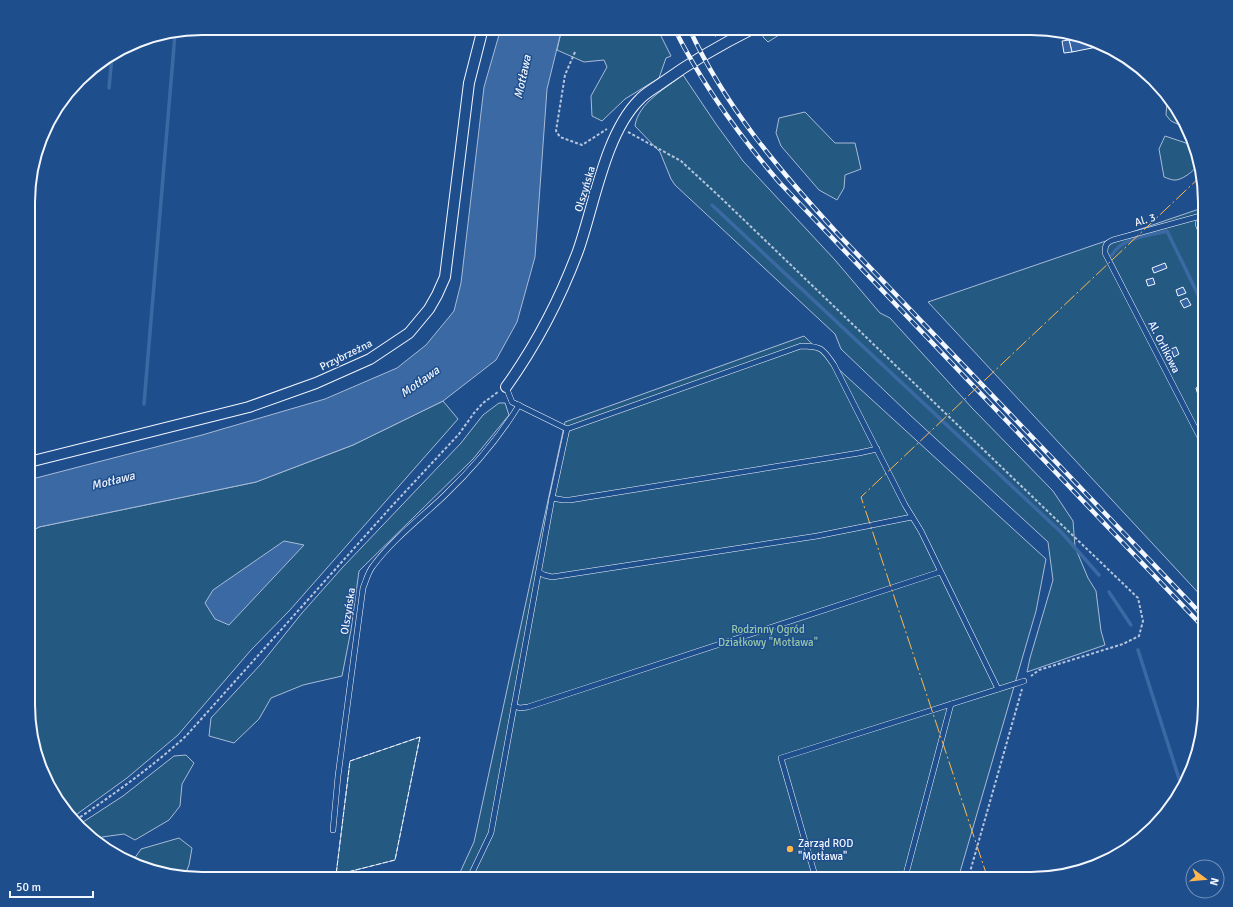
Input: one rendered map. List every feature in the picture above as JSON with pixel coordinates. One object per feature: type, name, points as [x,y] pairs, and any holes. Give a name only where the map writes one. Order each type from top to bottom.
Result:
[{"type":"street","name":"Przybrzeżna","points":[[35,461],[249,407],[316,383],[370,359],[409,333],[429,309],[437,296],[445,276],[469,83],[480,35]]},
{"type":"street","name":"Olszyńska","points":[[506,387],[526,358],[552,311],[577,251],[609,153],[625,118],[639,100],[681,69],[715,48],[740,35]]},
{"type":"lane","name":"Al. 3","points":[[1106,257],[1104,253],[1105,246],[1113,240],[1198,216]]},
{"type":"lane","name":"Al. Orlikowa","points":[[1106,257],[1198,434]]},
{"type":"lane","points":[[506,387],[512,402],[565,428],[801,346],[814,346],[824,351],[834,365],[998,689]]},
{"type":"lane","name":"Olszyńska","points":[[333,830],[338,776],[363,588],[372,566],[405,530],[445,495],[486,452],[508,424],[519,406]]},
{"type":"lane","points":[[472,872],[491,833],[565,428]]},
{"type":"lane","points":[[552,498],[570,500],[876,449]]},
{"type":"lane","points":[[539,572],[552,577],[817,536],[912,517]]},
{"type":"lane","points":[[514,706],[528,707],[940,572]]},
{"type":"lane","points":[[814,872],[781,758],[1024,681]]},
{"type":"lane","points":[[907,872],[951,704]]},
{"type":"path","points":[[575,52],[565,75],[556,131],[560,137],[582,145],[608,129]]},
{"type":"path","points":[[620,128],[681,161],[731,207],[1138,598],[1143,621],[1139,636],[1123,644],[1039,670],[1024,681],[970,872]]},
{"type":"path","points":[[79,818],[140,774],[186,736],[391,507],[459,434],[483,403],[506,387]]},
{"type":"green space","points":[[560,35],[660,35],[671,56],[666,58],[659,78],[625,99],[602,121],[592,116],[591,96],[607,67],[604,60],[584,62],[557,50]]},
{"type":"green space","points":[[763,35],[779,35],[768,42],[763,37]]},
{"type":"green space","points":[[683,75],[743,161],[835,260],[880,313],[890,318],[973,409],[1053,491],[1073,521],[1075,547],[1088,578],[1096,591],[1101,631],[1105,645],[1027,672],[1053,580],[1048,542],[910,415],[841,349],[835,334],[675,185],[660,152],[635,126],[641,110],[647,103]]},
{"type":"green space","points":[[1167,105],[1179,125],[1171,121],[1166,115]]},
{"type":"green space","points":[[805,112],[835,143],[855,143],[861,169],[845,175],[844,188],[837,200],[819,190],[781,146],[776,133],[779,118]]},
{"type":"green space","points":[[1165,136],[1187,143],[1195,168],[1184,177],[1177,180],[1164,177],[1159,149]]},
{"type":"green space","points":[[1198,209],[1198,592],[928,302]]},
{"type":"green space","name":"Rodzinny Ogród Działkowy \"Motława\"","points":[[804,336],[1046,559],[1036,611],[960,872],[460,872],[474,842],[565,422]]},
{"type":"green space","points":[[443,401],[458,419],[290,610],[251,650],[178,735],[127,778],[77,814],[63,798],[52,779],[44,758],[36,726],[35,529],[39,527],[256,482],[353,445]]},
{"type":"green space","points":[[499,403],[505,403],[509,415],[473,459],[359,571],[351,630],[342,676],[303,685],[271,698],[259,719],[234,743],[209,736],[211,718],[261,664],[302,613],[342,568],[461,443],[483,415]]},
{"type":"green space","points":[[420,737],[395,860],[348,872],[336,872],[350,761]]},
{"type":"green space","points":[[186,755],[194,763],[182,784],[180,806],[169,820],[135,840],[124,834],[101,838],[83,822],[123,796],[174,756]]},
{"type":"green space","points":[[179,838],[192,848],[186,872],[170,869],[135,858],[141,849]]},
{"type":"water","name":"Motława","points":[[499,35],[560,35],[547,89],[535,257],[517,322],[496,360],[443,401],[353,445],[256,482],[39,527],[35,529],[35,478],[202,435],[325,399],[397,368],[426,345],[454,311],[461,283],[484,87]]},
{"type":"water","points":[[284,541],[304,545],[229,625],[215,619],[205,603],[213,590]]},
{"type":"building","points":[[1069,40],[1084,44],[1092,48],[1072,52]]},
{"type":"building","points":[[1069,40],[1072,52],[1064,53],[1062,41]]},
{"type":"building","points":[[1165,263],[1167,268],[1154,273],[1152,268]]},
{"type":"building","points":[[1153,278],[1155,284],[1148,286],[1146,280]]},
{"type":"building","points":[[1183,287],[1186,293],[1178,296],[1176,290]]},
{"type":"building","points":[[1187,298],[1191,305],[1184,308],[1180,301]]},
{"type":"building","points":[[1176,347],[1179,354],[1174,357],[1171,349]]},
{"type":"waterway","points":[[144,404],[175,37]]},
{"type":"waterway","points":[[109,88],[111,62]]},
{"type":"waterway","points":[[712,205],[1062,533],[1099,575]]},
{"type":"waterway","points":[[1112,255],[1122,244],[1136,238],[1167,231],[1198,295]]},
{"type":"waterway","points":[[1109,592],[1131,625]]},
{"type":"waterway","points":[[1138,650],[1180,781]]},
{"type":"railway","points":[[678,35],[696,69],[735,127],[779,182],[1198,622]]},
{"type":"railway","points":[[692,35],[719,85],[755,137],[795,186],[838,234],[1198,611]]},
{"type":"fence","points":[[348,872],[395,860],[420,737]]},
{"type":"fence","points":[[336,872],[350,761],[420,737]]},
{"type":"power","points":[[986,872],[861,497],[1197,180]]},
{"type":"place","name":"Zarząd ROD \"Motława\"","points":[[790,849]]}]
